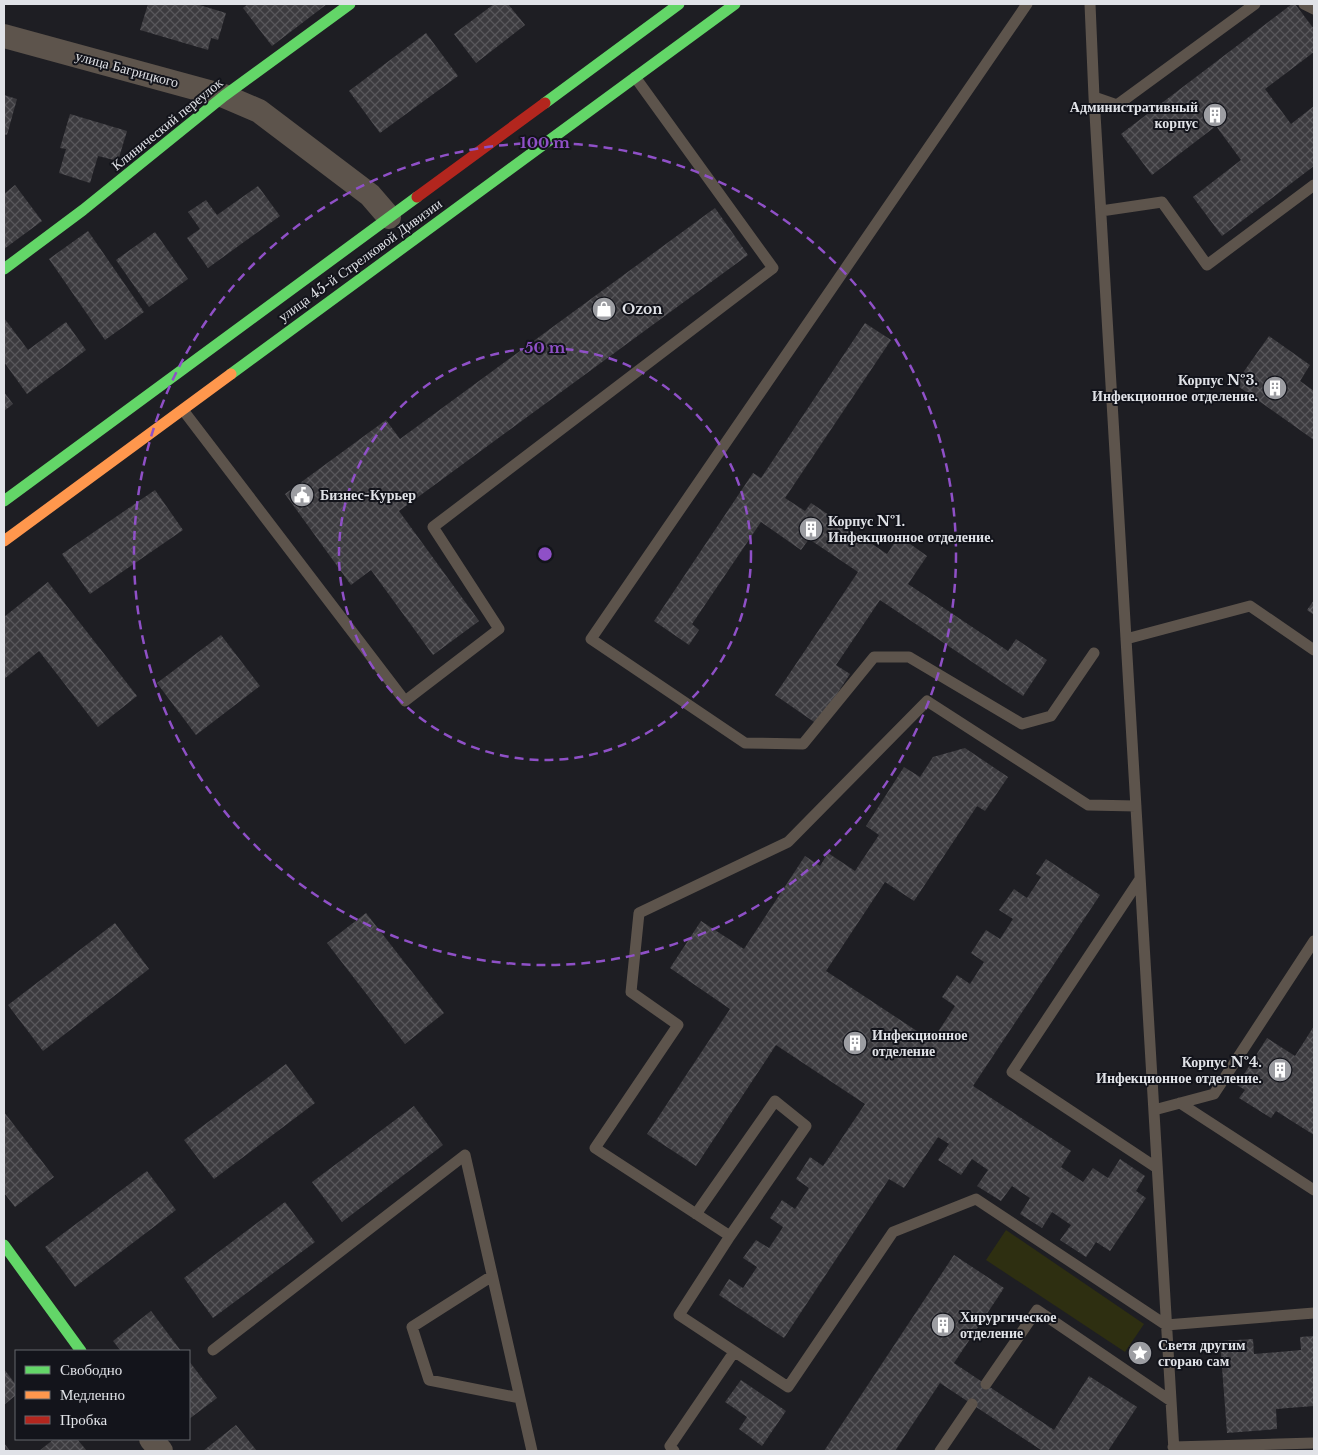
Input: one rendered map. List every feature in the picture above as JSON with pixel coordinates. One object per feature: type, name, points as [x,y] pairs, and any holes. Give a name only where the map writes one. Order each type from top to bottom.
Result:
[{"type":"main road","name":"Клинический переулок","points":[[4,269],[84,210],[224,96],[350,4]]},
{"type":"main road","name":"улица 45-й Стрелковой Дивизии","points":[[4,501],[679,4]]},
{"type":"main road","name":"улица 45-й Стрелковой Дивизии","points":[[4,542],[735,4]]},
{"type":"main road","points":[[4,1245],[80,1350]]},
{"type":"street","name":"улица Багрицкого","points":[[4,36],[224,96],[259,111],[370,194],[389,217]]},
{"type":"street","points":[[152,1440],[161,1451]]},
{"type":"lane","points":[[1027,4],[591,639],[745,743],[803,744],[874,657],[909,657],[1022,724],[1050,716],[1094,653]]},
{"type":"lane","points":[[1090,4],[1171,1401],[1171,1447],[1314,1443]]},
{"type":"lane","points":[[1094,96],[1117,105],[1255,4]]},
{"type":"lane","points":[[1304,4],[1314,9]]},
{"type":"lane","points":[[183,410],[405,701],[499,629],[433,527],[773,268],[636,77]]},
{"type":"lane","points":[[1101,211],[1162,202],[1207,266],[1314,185]]},
{"type":"lane","points":[[1126,639],[1250,606],[1314,650]]},
{"type":"lane","points":[[730,1236],[596,1148],[678,1025],[631,992],[639,913],[788,842],[927,701],[1088,805],[1136,806]]},
{"type":"lane","points":[[1140,879],[1012,1072],[1157,1168]]},
{"type":"lane","points":[[1154,1110],[1214,1094],[1314,941]]},
{"type":"lane","points":[[696,1214],[775,1101],[806,1126],[730,1236],[679,1316],[788,1387],[894,1232],[976,1200],[1166,1325],[1314,1313]]},
{"type":"lane","points":[[1180,1103],[1314,1190]]},
{"type":"lane","points":[[213,1350],[465,1155],[532,1451]]},
{"type":"lane","points":[[492,1276],[412,1327],[429,1380],[520,1398]]},
{"type":"lane","points":[[986,1384],[1037,1310],[1171,1401]]},
{"type":"lane","points":[[674,1451],[670,1446],[734,1352]]},
{"type":"lane","points":[[940,1451],[972,1404]]},
{"type":"shaded area","points":[[1006,1230],[1144,1324],[1125,1352],[986,1260]]},
{"type":"building","points":[[148,4],[196,4],[226,13],[218,40],[211,38],[208,50],[140,30]]},
{"type":"building","points":[[248,4],[327,4],[272,46],[243,8]]},
{"type":"building","points":[[494,4],[508,4],[525,25],[476,63],[454,34]]},
{"type":"building","name":"Административный корпус","points":[[1292,4],[1295,4],[1314,29],[1314,52],[1265,89],[1291,124],[1314,106],[1314,166],[1222,236],[1193,197],[1241,160],[1216,126],[1152,175],[1121,134]]},
{"type":"building","points":[[426,33],[458,76],[380,133],[349,91]]},
{"type":"building","points":[[4,95],[17,99],[7,135],[4,134]]},
{"type":"building","points":[[70,114],[127,131],[118,161],[98,156],[90,183],[59,173],[66,149],[60,148]]},
{"type":"building","points":[[15,185],[42,221],[4,249],[4,194]]},
{"type":"building","points":[[258,186],[280,216],[208,268],[187,238],[200,229],[188,212],[206,200],[217,215]]},
{"type":"building","points":[[715,208],[748,255],[399,511],[479,621],[433,655],[371,570],[351,585],[285,494],[386,420],[400,439]]},
{"type":"building","points":[[88,231],[144,312],[105,340],[49,259]]},
{"type":"building","points":[[155,232],[188,279],[149,307],[116,260]]},
{"type":"building","points":[[4,318],[28,350],[66,322],[86,350],[27,394],[4,362]]},
{"type":"building","name":"Корпус №1. Инфекционное отделение.","points":[[865,323],[891,340],[785,498],[805,511],[811,503],[887,554],[899,536],[927,556],[908,584],[1008,651],[1016,639],[1047,660],[1023,696],[880,600],[836,665],[850,674],[817,724],[775,695],[858,572],[809,539],[801,550],[761,522],[692,624],[699,630],[689,645],[654,621],[753,473],[761,478]]},
{"type":"building","name":"Корпус №3. Инфекционное отделение.","points":[[1269,336],[1310,365],[1300,381],[1314,391],[1314,440],[1235,384]]},
{"type":"building","points":[[4,392],[13,404],[4,411]]},
{"type":"building","points":[[155,490],[183,530],[90,594],[62,554]]},
{"type":"building","points":[[48,582],[137,696],[98,727],[39,651],[4,679],[4,617]]},
{"type":"building","points":[[1314,600],[1314,615],[1307,610]]},
{"type":"building","points":[[221,635],[260,686],[196,735],[157,683]]},
{"type":"building","name":"Инфекционное отделение","points":[[965,748],[1008,777],[985,811],[977,806],[914,901],[885,882],[826,971],[932,1041],[955,1006],[942,997],[957,975],[970,984],[984,962],[971,953],[986,930],[1000,939],[1013,919],[999,910],[1014,889],[1027,898],[1041,877],[1036,874],[1046,859],[1100,895],[973,1086],[1071,1151],[1061,1167],[1083,1182],[1093,1168],[1108,1178],[1120,1159],[1145,1176],[1136,1191],[1146,1198],[1110,1251],[1096,1242],[1086,1257],[1060,1240],[1071,1225],[1052,1212],[1042,1228],[1020,1214],[1030,1198],[1012,1186],[1001,1201],[977,1186],[988,1170],[972,1159],[961,1175],[938,1160],[949,1144],[938,1137],[904,1188],[889,1179],[784,1338],[719,1295],[729,1279],[743,1288],[757,1267],[743,1258],[756,1240],[769,1248],[783,1227],[770,1218],[782,1200],[795,1209],[809,1188],[796,1179],[810,1157],[823,1166],[865,1104],[776,1045],[696,1166],[647,1134],[730,1009],[670,968],[701,921],[744,949],[805,856],[820,866],[828,853],[855,871],[879,835],[866,826],[904,767],[920,777],[933,757]]},
{"type":"building","points":[[366,913],[444,1013],[405,1044],[327,943]]},
{"type":"building","points":[[115,923],[149,969],[43,1051],[8,1005]]},
{"type":"building","name":"Корпус №4. Инфекционное отделение.","points":[[1314,1026],[1314,1135],[1276,1111],[1271,1118],[1239,1098],[1245,1090],[1237,1085],[1267,1038],[1295,1056]]},
{"type":"building","points":[[286,1064],[315,1103],[214,1179],[184,1140]]},
{"type":"building","points":[[414,1106],[443,1145],[342,1222],[312,1182]]},
{"type":"building","points":[[4,1112],[54,1177],[15,1207],[4,1193]]},
{"type":"building","points":[[147,1171],[176,1210],[75,1287],[45,1247]]},
{"type":"building","points":[[285,1202],[315,1242],[213,1318],[184,1278]]},
{"type":"building","name":"Хирургическое отделение","points":[[954,1255],[1004,1288],[954,1363],[1054,1430],[1089,1376],[1137,1407],[1108,1451],[1040,1451],[940,1383],[895,1451],[824,1451]]},
{"type":"building","points":[[151,1311],[180,1350],[120,1350],[113,1341]]},
{"type":"building","points":[[1314,1336],[1314,1406],[1276,1409],[1277,1429],[1227,1433],[1220,1341],[1253,1339],[1254,1354],[1301,1350],[1300,1337]]},
{"type":"building","points":[[190,1362],[217,1398],[190,1418]]},
{"type":"building","points":[[4,1369],[15,1384],[15,1396],[4,1405]]},
{"type":"building","points":[[741,1380],[786,1411],[762,1446],[739,1429],[747,1417],[725,1402]]},
{"type":"building","points":[[236,1425],[257,1451],[203,1451]]},
{"type":"building","points":[[53,1440],[78,1440],[87,1451],[39,1451]]},
{"type":"building","points":[[4,1443],[10,1451],[4,1451]]},
{"type":"traffic: fast","points":[[4,269],[83,210],[224,96],[350,4]]},
{"type":"traffic: fast","points":[[545,103],[679,4]]},
{"type":"traffic: fast","points":[[231,374],[735,4]]},
{"type":"traffic: fast","points":[[4,501],[417,197]]},
{"type":"traffic: fast","points":[[4,1245],[80,1350]]},
{"type":"traffic: slow","points":[[4,541],[231,374]]},
{"type":"traffic: jam","points":[[417,197],[545,103]]},
{"type":"place","name":"Административный корпус","points":[[1215,115]]},
{"type":"place","name":"Ozon","points":[[604,309]]},
{"type":"place","name":"Корпус №3. Инфекционное отделение.","points":[[1275,388]]},
{"type":"place","name":"Бизнес-Курьер","points":[[302,495]]},
{"type":"place","name":"Корпус №1. Инфекционное отделение.","points":[[811,529]]},
{"type":"place","name":"Инфекционное отделение","points":[[855,1043]]},
{"type":"place","name":"Корпус №4. Инфекционное отделение.","points":[[1280,1070]]},
{"type":"place","name":"Хирургическое отделение","points":[[943,1325]]},
{"type":"place","name":"Светя другим сгораю сам","points":[[1140,1353]]}]
